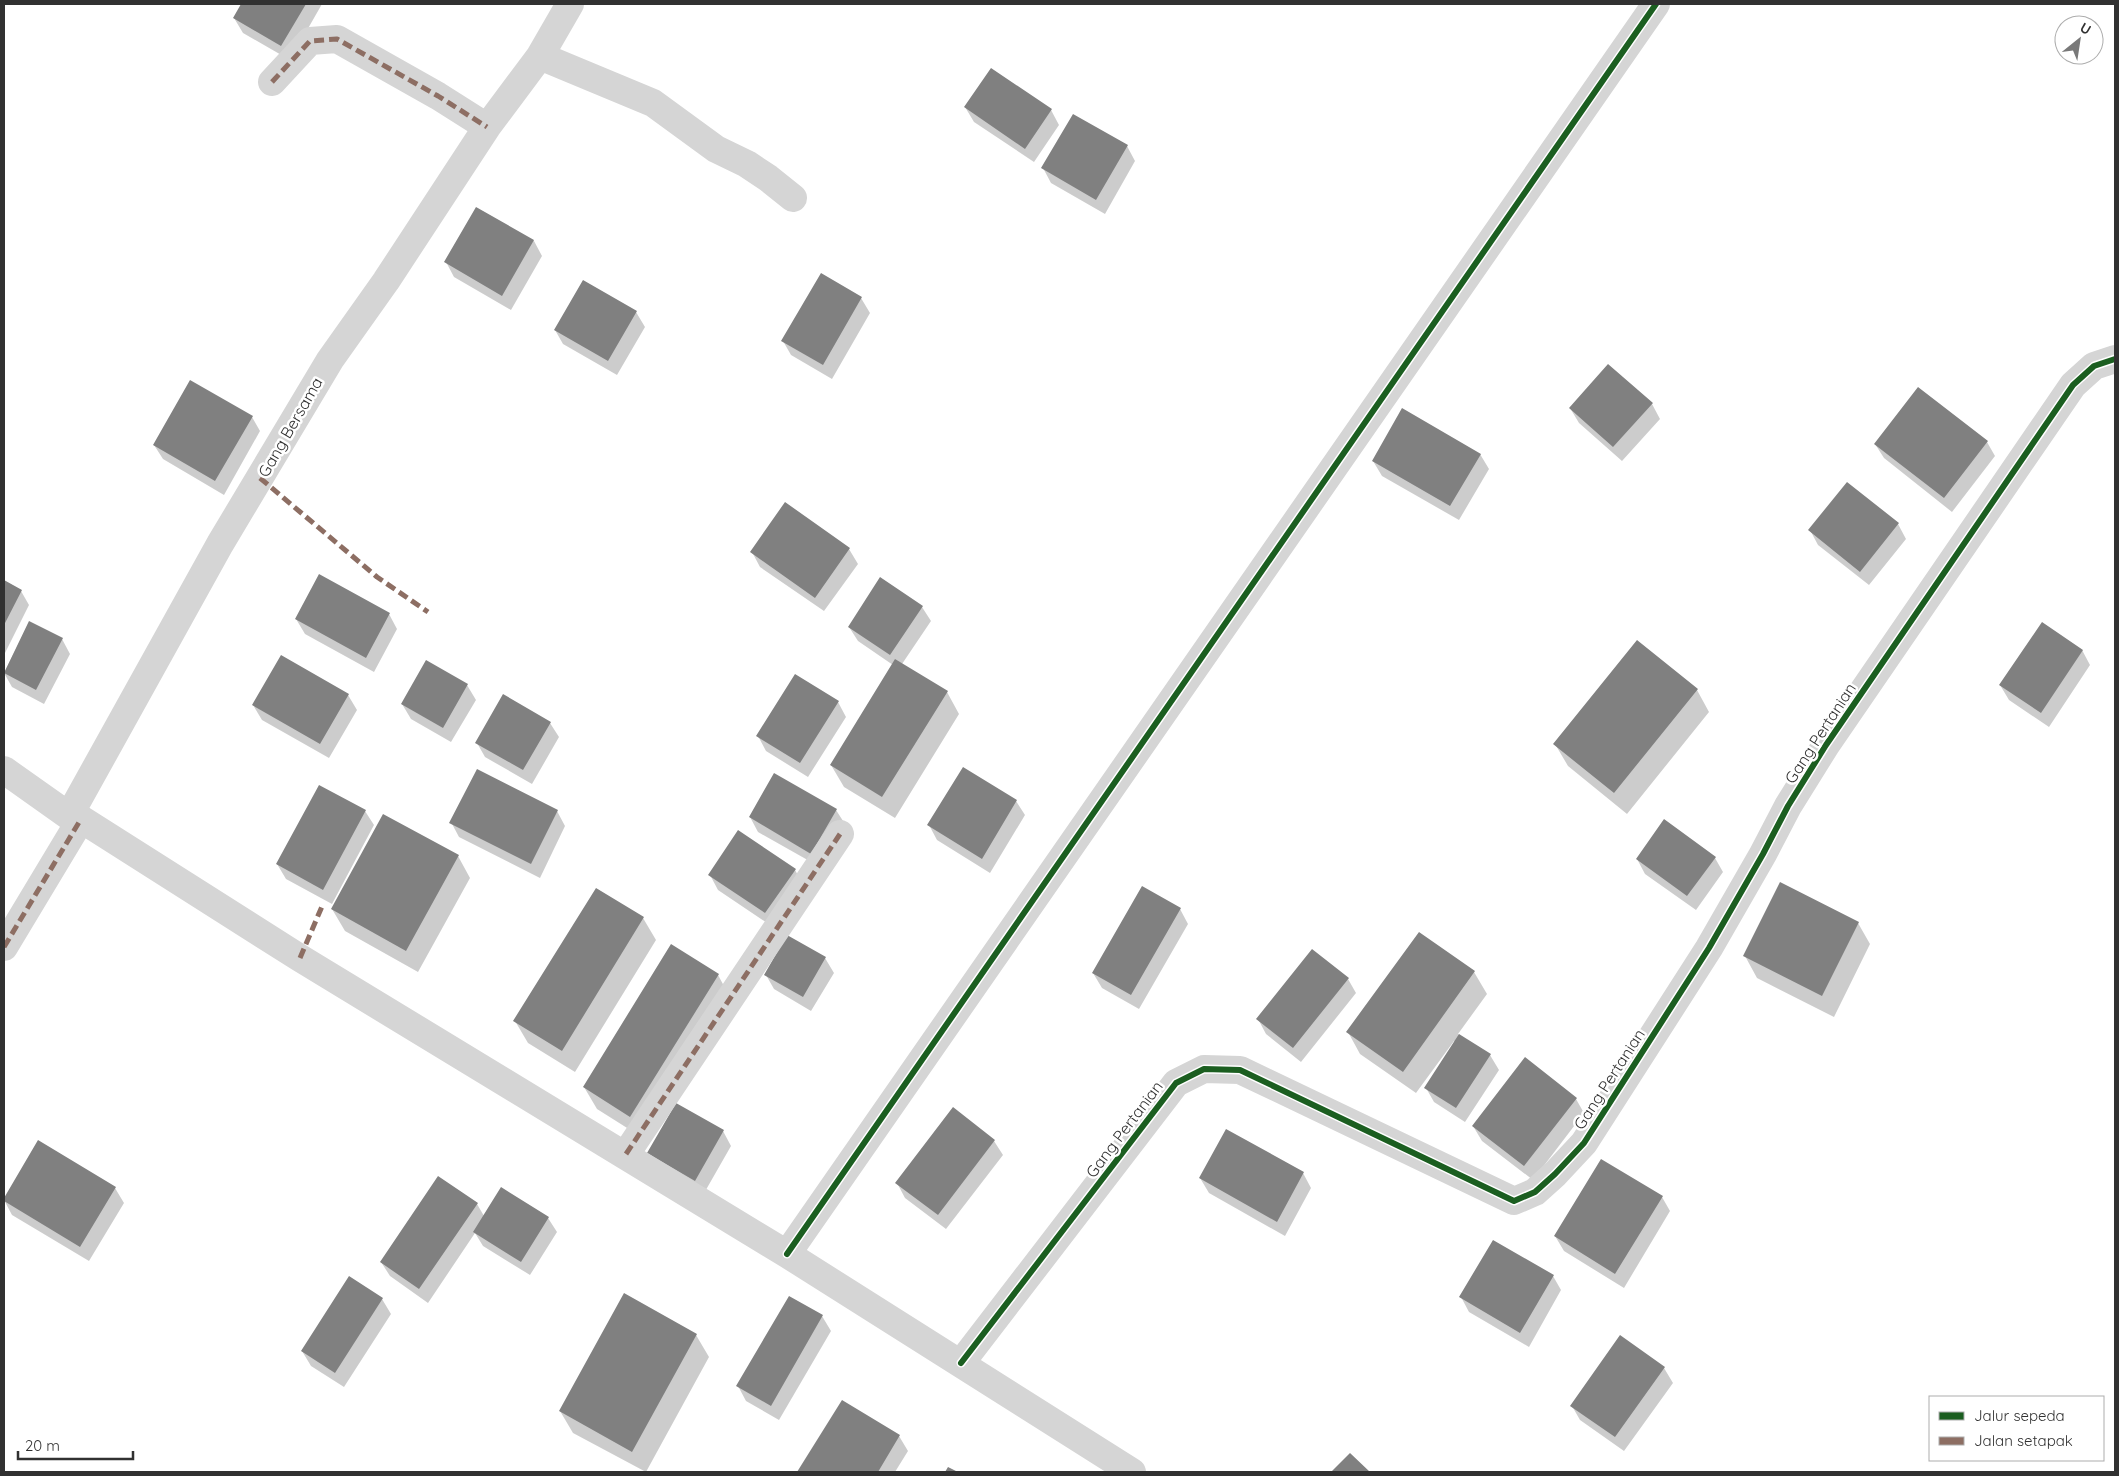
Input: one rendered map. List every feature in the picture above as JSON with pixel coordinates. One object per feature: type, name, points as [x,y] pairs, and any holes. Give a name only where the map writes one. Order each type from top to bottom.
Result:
[{"type":"street","name":"Gang Bersama","points":[[4,947],[75,818],[220,544],[237,518],[291,423],[330,360],[386,281],[487,127],[540,56],[570,4]]},
{"type":"street","points":[[787,1254],[1656,4]]},
{"type":"street","points":[[272,82],[310,42],[337,39],[438,96],[487,127]]},
{"type":"street","points":[[540,56],[653,103],[716,149],[747,164],[793,198]]},
{"type":"street","name":"Gang Pertanian","points":[[961,1363],[1176,1083],[1204,1069],[1240,1070],[1514,1201],[1534,1192],[1555,1174],[1584,1143],[1704,956],[1745,886],[1788,806],[1826,745],[2073,385],[2094,366],[2115,359]]},
{"type":"street","points":[[4,770],[75,818],[300,958],[626,1154],[1132,1472]]},
{"type":"street","points":[[626,1154],[840,834]]},
{"type":"building","points":[[241,4],[306,4],[281,46],[233,18]]},
{"type":"building","points":[[991,68],[1052,109],[1025,149],[964,107]]},
{"type":"building","points":[[1073,114],[1128,145],[1096,200],[1041,168]]},
{"type":"building","points":[[476,207],[534,240],[502,296],[444,262]]},
{"type":"building","points":[[821,273],[862,297],[823,365],[781,341]]},
{"type":"building","points":[[583,280],[637,311],[608,361],[554,330]]},
{"type":"building","points":[[1608,364],[1653,403],[1613,447],[1569,408]]},
{"type":"building","points":[[190,380],[253,416],[215,481],[153,445]]},
{"type":"building","points":[[1918,387],[1988,441],[1944,498],[1874,444]]},
{"type":"building","points":[[1402,408],[1481,454],[1450,506],[1372,461]]},
{"type":"building","points":[[1847,482],[1899,523],[1860,572],[1808,530]]},
{"type":"building","points":[[785,502],[850,548],[815,598],[750,552]]},
{"type":"building","points":[[319,574],[390,613],[366,658],[295,619]]},
{"type":"building","points":[[880,577],[923,606],[890,655],[848,627]]},
{"type":"building","points":[[4,580],[22,590],[4,625]]},
{"type":"building","points":[[29,621],[63,638],[36,690],[4,673]]},
{"type":"building","points":[[2042,622],[2083,650],[2041,713],[1999,685]]},
{"type":"building","points":[[1637,640],[1698,689],[1614,793],[1553,744]]},
{"type":"building","points":[[281,655],[349,694],[320,744],[252,705]]},
{"type":"building","points":[[895,659],[948,691],[882,797],[830,765]]},
{"type":"building","points":[[426,660],[468,684],[443,728],[401,704]]},
{"type":"building","points":[[795,674],[839,701],[800,763],[756,736]]},
{"type":"building","points":[[503,694],[551,722],[523,770],[475,743]]},
{"type":"building","points":[[963,767],[1017,800],[982,859],[927,825]]},
{"type":"building","points":[[477,769],[558,810],[531,864],[449,823]]},
{"type":"building","points":[[774,773],[837,809],[811,854],[749,817]]},
{"type":"building","points":[[319,785],[366,810],[323,890],[276,864]]},
{"type":"building","points":[[383,814],[459,855],[406,951],[331,909]]},
{"type":"building","points":[[1664,819],[1716,857],[1687,896],[1636,859]]},
{"type":"building","points":[[738,830],[796,869],[765,913],[708,875]]},
{"type":"building","points":[[1780,882],[1859,922],[1822,996],[1743,956]]},
{"type":"building","points":[[1142,886],[1181,908],[1131,995],[1092,973]]},
{"type":"building","points":[[596,888],[644,917],[562,1051],[513,1021]]},
{"type":"building","points":[[1419,932],[1475,971],[1403,1072],[1346,1032]]},
{"type":"building","points":[[787,935],[826,957],[803,997],[764,975]]},
{"type":"building","points":[[671,944],[719,974],[630,1117],[583,1087]]},
{"type":"building","points":[[1312,949],[1349,978],[1293,1048],[1256,1019]]},
{"type":"building","points":[[1459,1034],[1491,1054],[1456,1108],[1424,1088]]},
{"type":"building","points":[[1525,1057],[1577,1098],[1524,1166],[1472,1126]]},
{"type":"building","points":[[676,1103],[724,1130],[695,1181],[647,1153]]},
{"type":"building","points":[[953,1107],[995,1140],[938,1215],[895,1183]]},
{"type":"building","points":[[1226,1129],[1304,1172],[1277,1222],[1199,1178]]},
{"type":"building","points":[[38,1140],[116,1187],[80,1247],[4,1201]]},
{"type":"building","points":[[1601,1159],[1663,1196],[1615,1274],[1554,1236]]},
{"type":"building","points":[[438,1176],[478,1203],[419,1289],[380,1262]]},
{"type":"building","points":[[501,1187],[549,1217],[521,1262],[473,1232]]},
{"type":"building","points":[[1493,1240],[1554,1275],[1520,1333],[1459,1297]]},
{"type":"building","points":[[349,1276],[383,1298],[335,1373],[301,1351]]},
{"type":"building","points":[[624,1293],[697,1334],[632,1452],[559,1411]]},
{"type":"building","points":[[789,1296],[823,1315],[771,1406],[736,1386]]},
{"type":"building","points":[[1620,1335],[1665,1367],[1615,1437],[1570,1406]]},
{"type":"building","points":[[842,1400],[900,1435],[878,1472],[797,1472]]},
{"type":"building","points":[[1350,1453],[1370,1472],[1331,1472]]},
{"type":"building","points":[[948,1467],[958,1472],[945,1472]]},
{"type":"marked path","points":[[272,82],[310,41],[337,39],[438,96],[487,127]]},
{"type":"marked path","points":[[260,478],[377,577],[428,612]]},
{"type":"marked path","points":[[4,947],[81,819]]},
{"type":"marked path","points":[[626,1154],[840,834]]},
{"type":"marked path","points":[[300,958],[323,904]]},
{"type":"cycle path","points":[[787,1254],[1656,4]]},
{"type":"cycle path","points":[[961,1363],[1176,1083],[1204,1069],[1240,1070],[1514,1201],[1535,1192],[1584,1143],[1709,948],[1788,806],[1826,745],[2073,385],[2094,366],[2115,359]]}]
